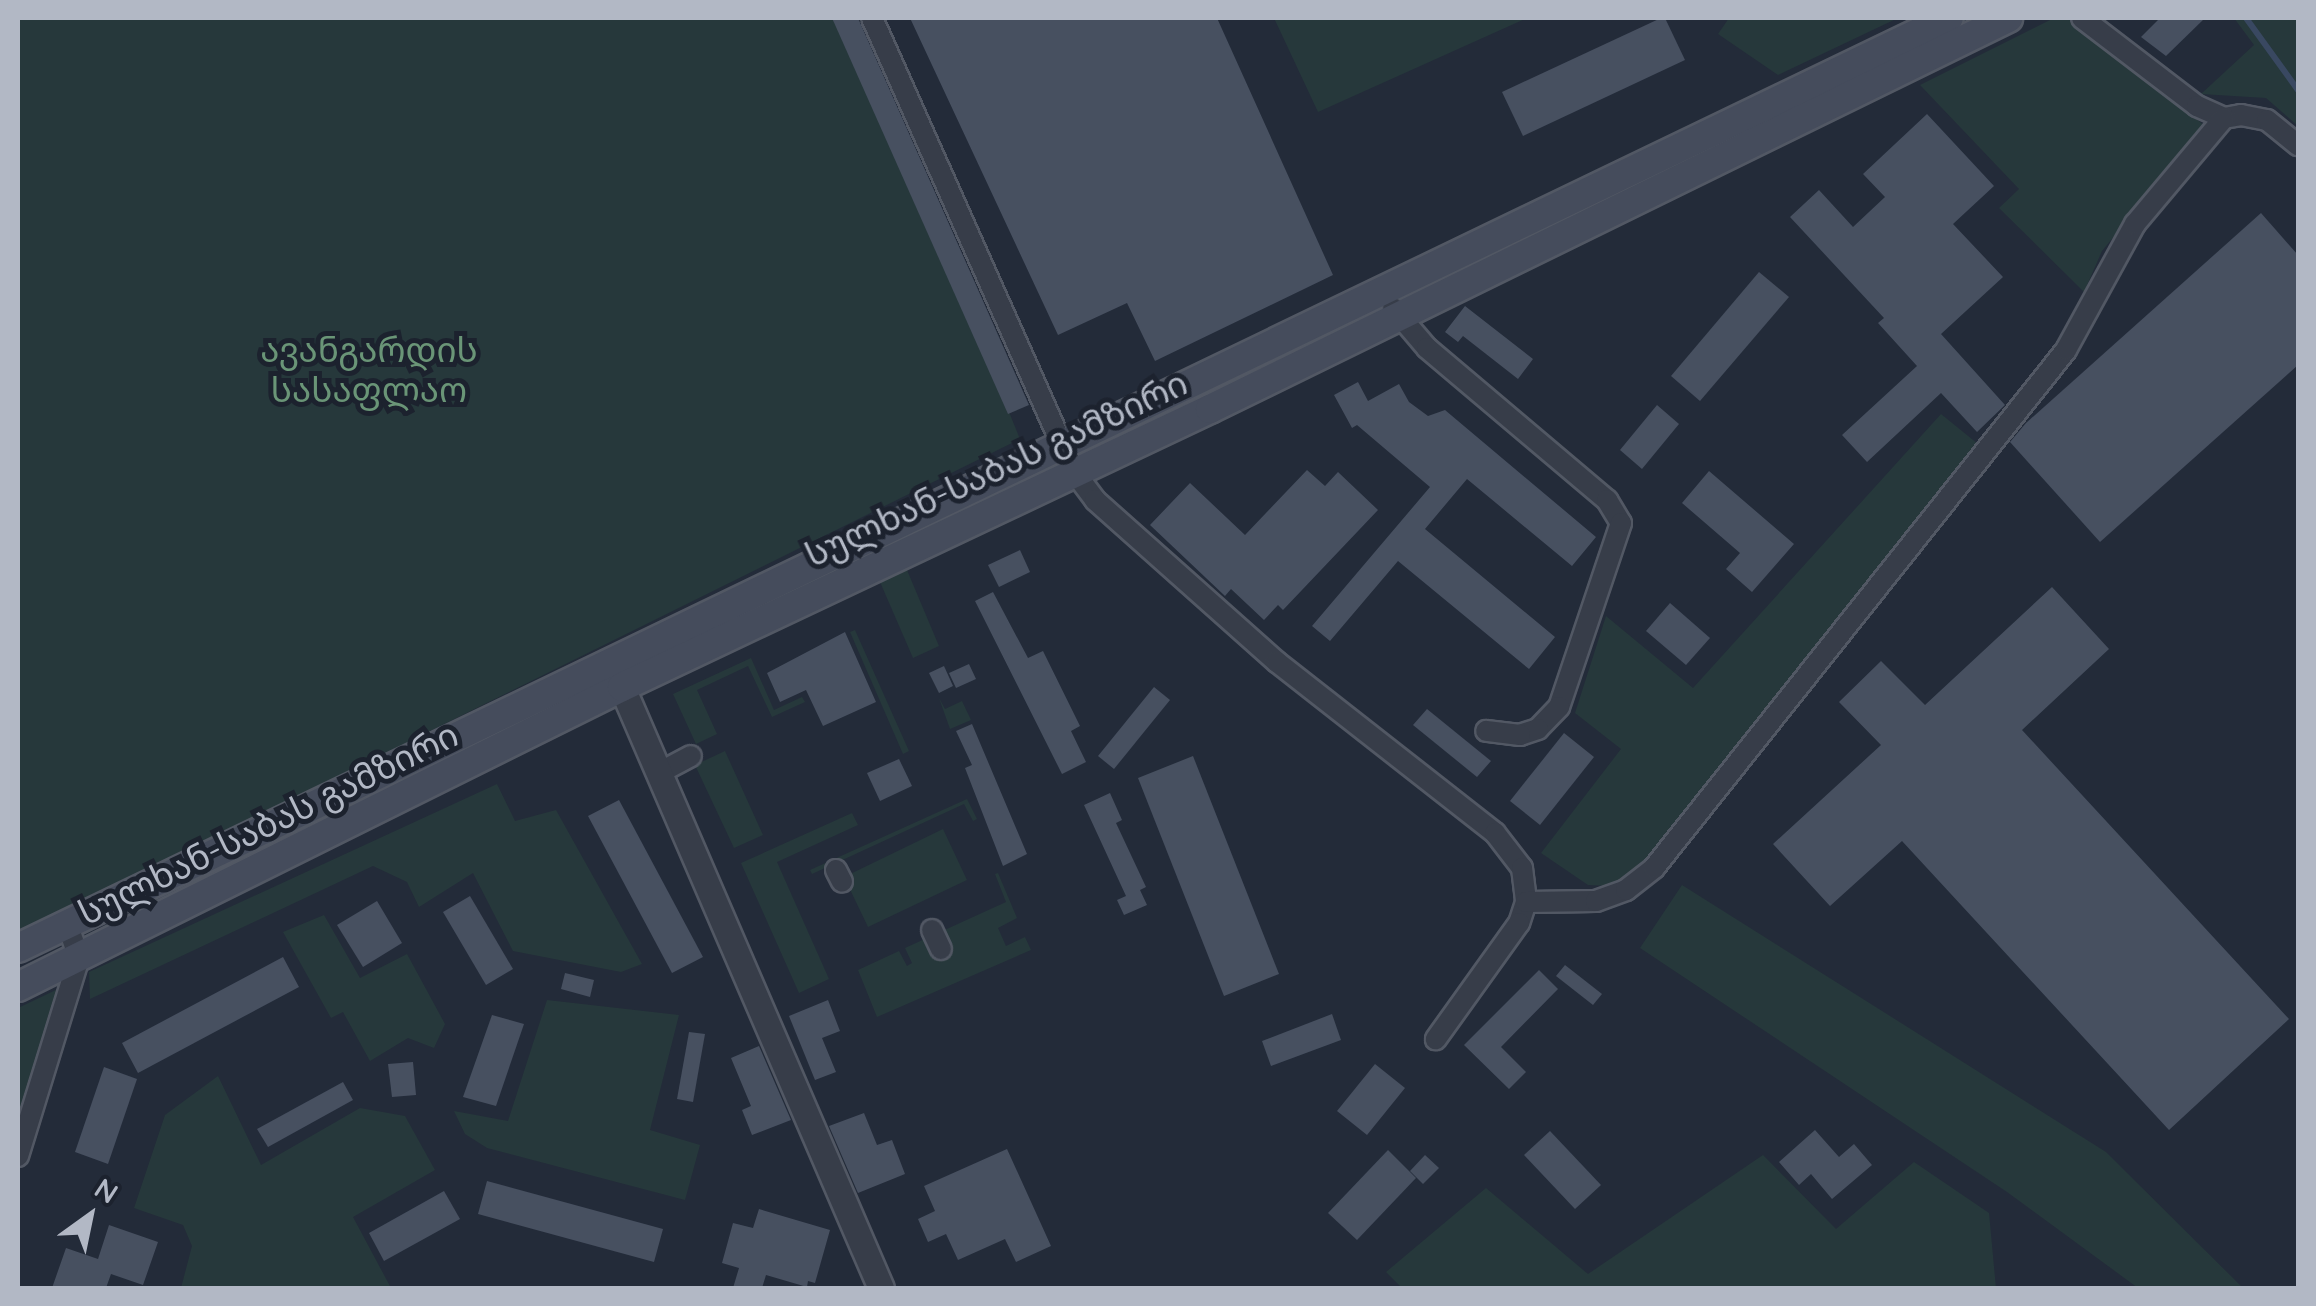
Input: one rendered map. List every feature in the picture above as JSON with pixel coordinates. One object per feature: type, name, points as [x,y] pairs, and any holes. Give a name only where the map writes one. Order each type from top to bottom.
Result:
[{"type":"main road","name":"სულხან-საბას გამზირი","points":[[18,948],[1948,18]]},
{"type":"main road","name":"სულხან-საბას გამზირი","points":[[18,987],[622,687],[1589,225],[2008,18]]},
{"type":"street","points":[[872,18],[1075,473],[1095,500],[1278,662],[1494,833],[1522,868],[1526,902],[1519,922],[1436,1039]]},
{"type":"street","points":[[2082,18],[2197,106],[2224,118],[2241,115],[2267,120],[2298,145]]},
{"type":"street","points":[[1526,902],[1596,901],[1626,890],[1654,868],[2066,350],[2134,224],[2224,118]]},
{"type":"street","points":[[1380,290],[1427,348],[1607,500],[1621,523],[1559,707],[1538,729],[1520,735],[1486,731]]},
{"type":"street","points":[[610,660],[881,1288]]},
{"type":"street","points":[[659,773],[690,756]]},
{"type":"street","points":[[18,1156],[79,958],[67,924]]},
{"type":"green space","name":"ავანგარდის სასაფლაო","points":[[18,18],[848,18],[1020,439],[18,935]]},
{"type":"green space","points":[[1274,18],[1527,18],[1318,112]]},
{"type":"green space","points":[[1729,18],[1898,18],[1778,75],[1718,34]]},
{"type":"green space","points":[[2054,18],[2070,18],[2205,126],[2102,251],[2084,292],[1999,208],[2019,189],[1920,85]]},
{"type":"green space","points":[[2234,18],[2298,18],[2298,126],[2266,98],[2201,94],[2254,45]]},
{"type":"green space","points":[[1941,414],[1978,444],[1651,860],[1626,884],[1588,885],[1541,853],[1621,749],[1575,713],[1606,616],[1693,688]]},
{"type":"green space","points":[[907,570],[939,646],[913,658],[880,582]]},
{"type":"green space","points":[[855,630],[909,751],[903,754],[850,632]]},
{"type":"green space","points":[[751,658],[774,710],[802,697],[805,702],[772,717],[748,666],[697,690],[717,734],[696,744],[673,694]]},
{"type":"green space","points":[[939,698],[945,709],[962,701],[971,720],[950,729]]},
{"type":"green space","points":[[725,751],[763,835],[734,848],[695,765]]},
{"type":"green space","points":[[497,784],[515,821],[556,810],[642,964],[621,972],[513,951],[473,873],[419,907],[407,882],[373,866],[90,999],[89,972]]},
{"type":"green space","points":[[967,799],[977,819],[973,821],[964,804],[812,874],[810,870]]},
{"type":"green space","points":[[852,813],[858,825],[777,862],[829,979],[799,993],[741,863]]},
{"type":"green space","points":[[943,829],[967,880],[868,927],[844,877]]},
{"type":"green space","points":[[998,873],[1017,918],[998,928],[1006,946],[1025,937],[1031,950],[877,1017],[858,970],[899,951],[907,966],[912,963],[905,948],[1006,902],[995,874]]},
{"type":"green space","points":[[1682,885],[2106,1152],[2243,1288],[2138,1288],[2007,1192],[1640,948]]},
{"type":"green space","points":[[324,915],[360,978],[407,954],[445,1024],[434,1048],[408,1038],[370,1061],[343,1012],[331,1018],[283,932]]},
{"type":"green space","points":[[60,988],[20,1112],[18,1008]]},
{"type":"green space","points":[[547,1000],[679,1015],[650,1130],[700,1145],[685,1200],[487,1148],[465,1134],[454,1111],[508,1121]]},
{"type":"green space","points":[[218,1076],[261,1165],[360,1108],[405,1116],[435,1170],[353,1217],[391,1288],[181,1288],[192,1246],[183,1225],[134,1208],[165,1115]]},
{"type":"green space","points":[[1763,1155],[1836,1229],[1914,1162],[1989,1213],[1996,1288],[1402,1288],[1386,1272],[1486,1188],[1588,1274]]},
{"type":"building","points":[[832,18],[858,18],[1029,405],[1008,414]]},
{"type":"building","points":[[910,18],[1217,18],[1333,275],[1155,361],[1127,303],[1058,335]]},
{"type":"building","points":[[1665,18],[1685,60],[1523,136],[1502,92]]},
{"type":"building","points":[[2160,18],[2205,18],[2166,56],[2141,37]]},
{"type":"building","points":[[1927,114],[1994,186],[1953,224],[2003,277],[1941,334],[2005,405],[1977,432],[1941,393],[1867,462],[1842,435],[1917,366],[1878,323],[1884,318],[1790,217],[1819,190],[1853,227],[1885,197],[1863,174]]},
{"type":"building","points":[[2261,213],[2298,255],[2298,365],[2100,542],[2010,442],[2026,423]]},
{"type":"building","points":[[1759,272],[1789,297],[1700,401],[1671,376]]},
{"type":"building","points":[[1465,306],[1533,359],[1518,379],[1463,336],[1458,342],[1445,332]]},
{"type":"building","points":[[1358,382],[1368,401],[1399,384],[1409,402],[1428,416],[1445,410],[1596,537],[1572,566],[1467,479],[1425,529],[1555,637],[1529,669],[1398,561],[1330,641],[1312,626],[1430,487],[1357,425],[1352,428],[1334,395]]},
{"type":"building","points":[[1657,405],[1679,424],[1642,469],[1620,450]]},
{"type":"building","points":[[1307,470],[1325,486],[1338,472],[1378,510],[1283,610],[1278,605],[1264,620],[1231,589],[1225,596],[1150,525],[1190,483],[1245,535]]},
{"type":"building","points":[[1709,471],[1794,544],[1752,592],[1726,569],[1740,553],[1682,503]]},
{"type":"building","points":[[1020,550],[1030,572],[999,587],[988,565]]},
{"type":"building","points":[[2052,587],[2109,649],[2022,730],[2289,1019],[2169,1130],[1902,841],[1830,906],[1773,844],[1881,745],[1839,702],[1881,661],[1925,705]]},
{"type":"building","points":[[993,592],[1028,658],[1043,651],[1080,726],[1071,731],[1086,762],[1062,774],[975,601]]},
{"type":"building","points":[[1670,603],[1710,638],[1686,665],[1646,631]]},
{"type":"building","points":[[845,632],[876,702],[823,726],[806,690],[780,702],[767,673]]},
{"type":"building","points":[[969,664],[976,679],[956,688],[949,673]]},
{"type":"building","points":[[944,666],[953,686],[939,693],[929,673]]},
{"type":"building","points":[[1154,687],[1170,700],[1114,769],[1098,756]]},
{"type":"building","points":[[1427,709],[1491,761],[1477,777],[1413,725]]},
{"type":"building","points":[[972,724],[1027,854],[1003,866],[965,768],[972,765],[956,731]]},
{"type":"building","points":[[1564,733],[1594,757],[1540,825],[1510,801]]},
{"type":"building","points":[[1193,756],[1279,974],[1224,996],[1138,778]]},
{"type":"building","points":[[899,759],[912,786],[880,801],[867,773]]},
{"type":"building","points":[[1110,793],[1122,820],[1116,823],[1146,887],[1140,890],[1147,905],[1124,915],[1117,900],[1126,896],[1084,805]]},
{"type":"building","points":[[619,800],[703,957],[672,973],[588,816]]},
{"type":"building","points":[[470,896],[513,969],[486,985],[443,912]]},
{"type":"building","points":[[377,901],[402,943],[363,967],[337,925]]},
{"type":"building","points":[[283,957],[299,987],[138,1073],[122,1043]]},
{"type":"building","points":[[1565,965],[1602,994],[1593,1005],[1556,976]]},
{"type":"building","points":[[1539,970],[1558,989],[1501,1047],[1526,1072],[1509,1089],[1464,1045]]},
{"type":"building","points":[[565,973],[594,980],[590,997],[561,989]]},
{"type":"building","points":[[828,1000],[840,1031],[822,1038],[836,1072],[815,1080],[789,1016]]},
{"type":"building","points":[[1332,1014],[1341,1040],[1271,1066],[1262,1041]]},
{"type":"building","points":[[492,1015],[524,1024],[496,1106],[463,1097]]},
{"type":"building","points":[[689,1032],[705,1034],[693,1102],[677,1099]]},
{"type":"building","points":[[759,1046],[791,1120],[752,1135],[742,1110],[751,1106],[731,1058]]},
{"type":"building","points":[[413,1062],[416,1095],[392,1097],[388,1064]]},
{"type":"building","points":[[1375,1064],[1405,1088],[1367,1135],[1337,1111]]},
{"type":"building","points":[[104,1067],[137,1079],[108,1164],[75,1152]]},
{"type":"building","points":[[343,1082],[353,1100],[268,1147],[257,1129]]},
{"type":"building","points":[[864,1113],[877,1145],[892,1140],[905,1174],[858,1193],[829,1126]]},
{"type":"building","points":[[1815,1130],[1839,1157],[1854,1144],[1872,1165],[1832,1199],[1811,1174],[1799,1185],[1779,1162]]},
{"type":"building","points":[[1550,1131],[1601,1185],[1575,1209],[1524,1155]]},
{"type":"building","points":[[1007,1149],[1051,1246],[1016,1262],[1005,1239],[958,1260],[946,1234],[928,1242],[918,1219],[935,1211],[924,1186]]},
{"type":"building","points":[[1388,1150],[1416,1178],[1357,1240],[1328,1213]]},
{"type":"building","points":[[1425,1155],[1439,1168],[1423,1184],[1410,1171]]},
{"type":"building","points":[[487,1181],[663,1229],[654,1262],[478,1214]]},
{"type":"building","points":[[444,1191],[460,1219],[384,1261],[369,1233]]},
{"type":"building","points":[[759,1209],[830,1230],[815,1283],[808,1281],[807,1287],[766,1275],[762,1288],[733,1288],[739,1268],[722,1263],[733,1223],[753,1228]]},
{"type":"building","points":[[109,1225],[158,1242],[143,1285],[111,1274],[106,1288],[52,1288],[66,1248],[98,1259]]},
{"type":"waterway","points":[[2246,18],[2298,90]]}]
